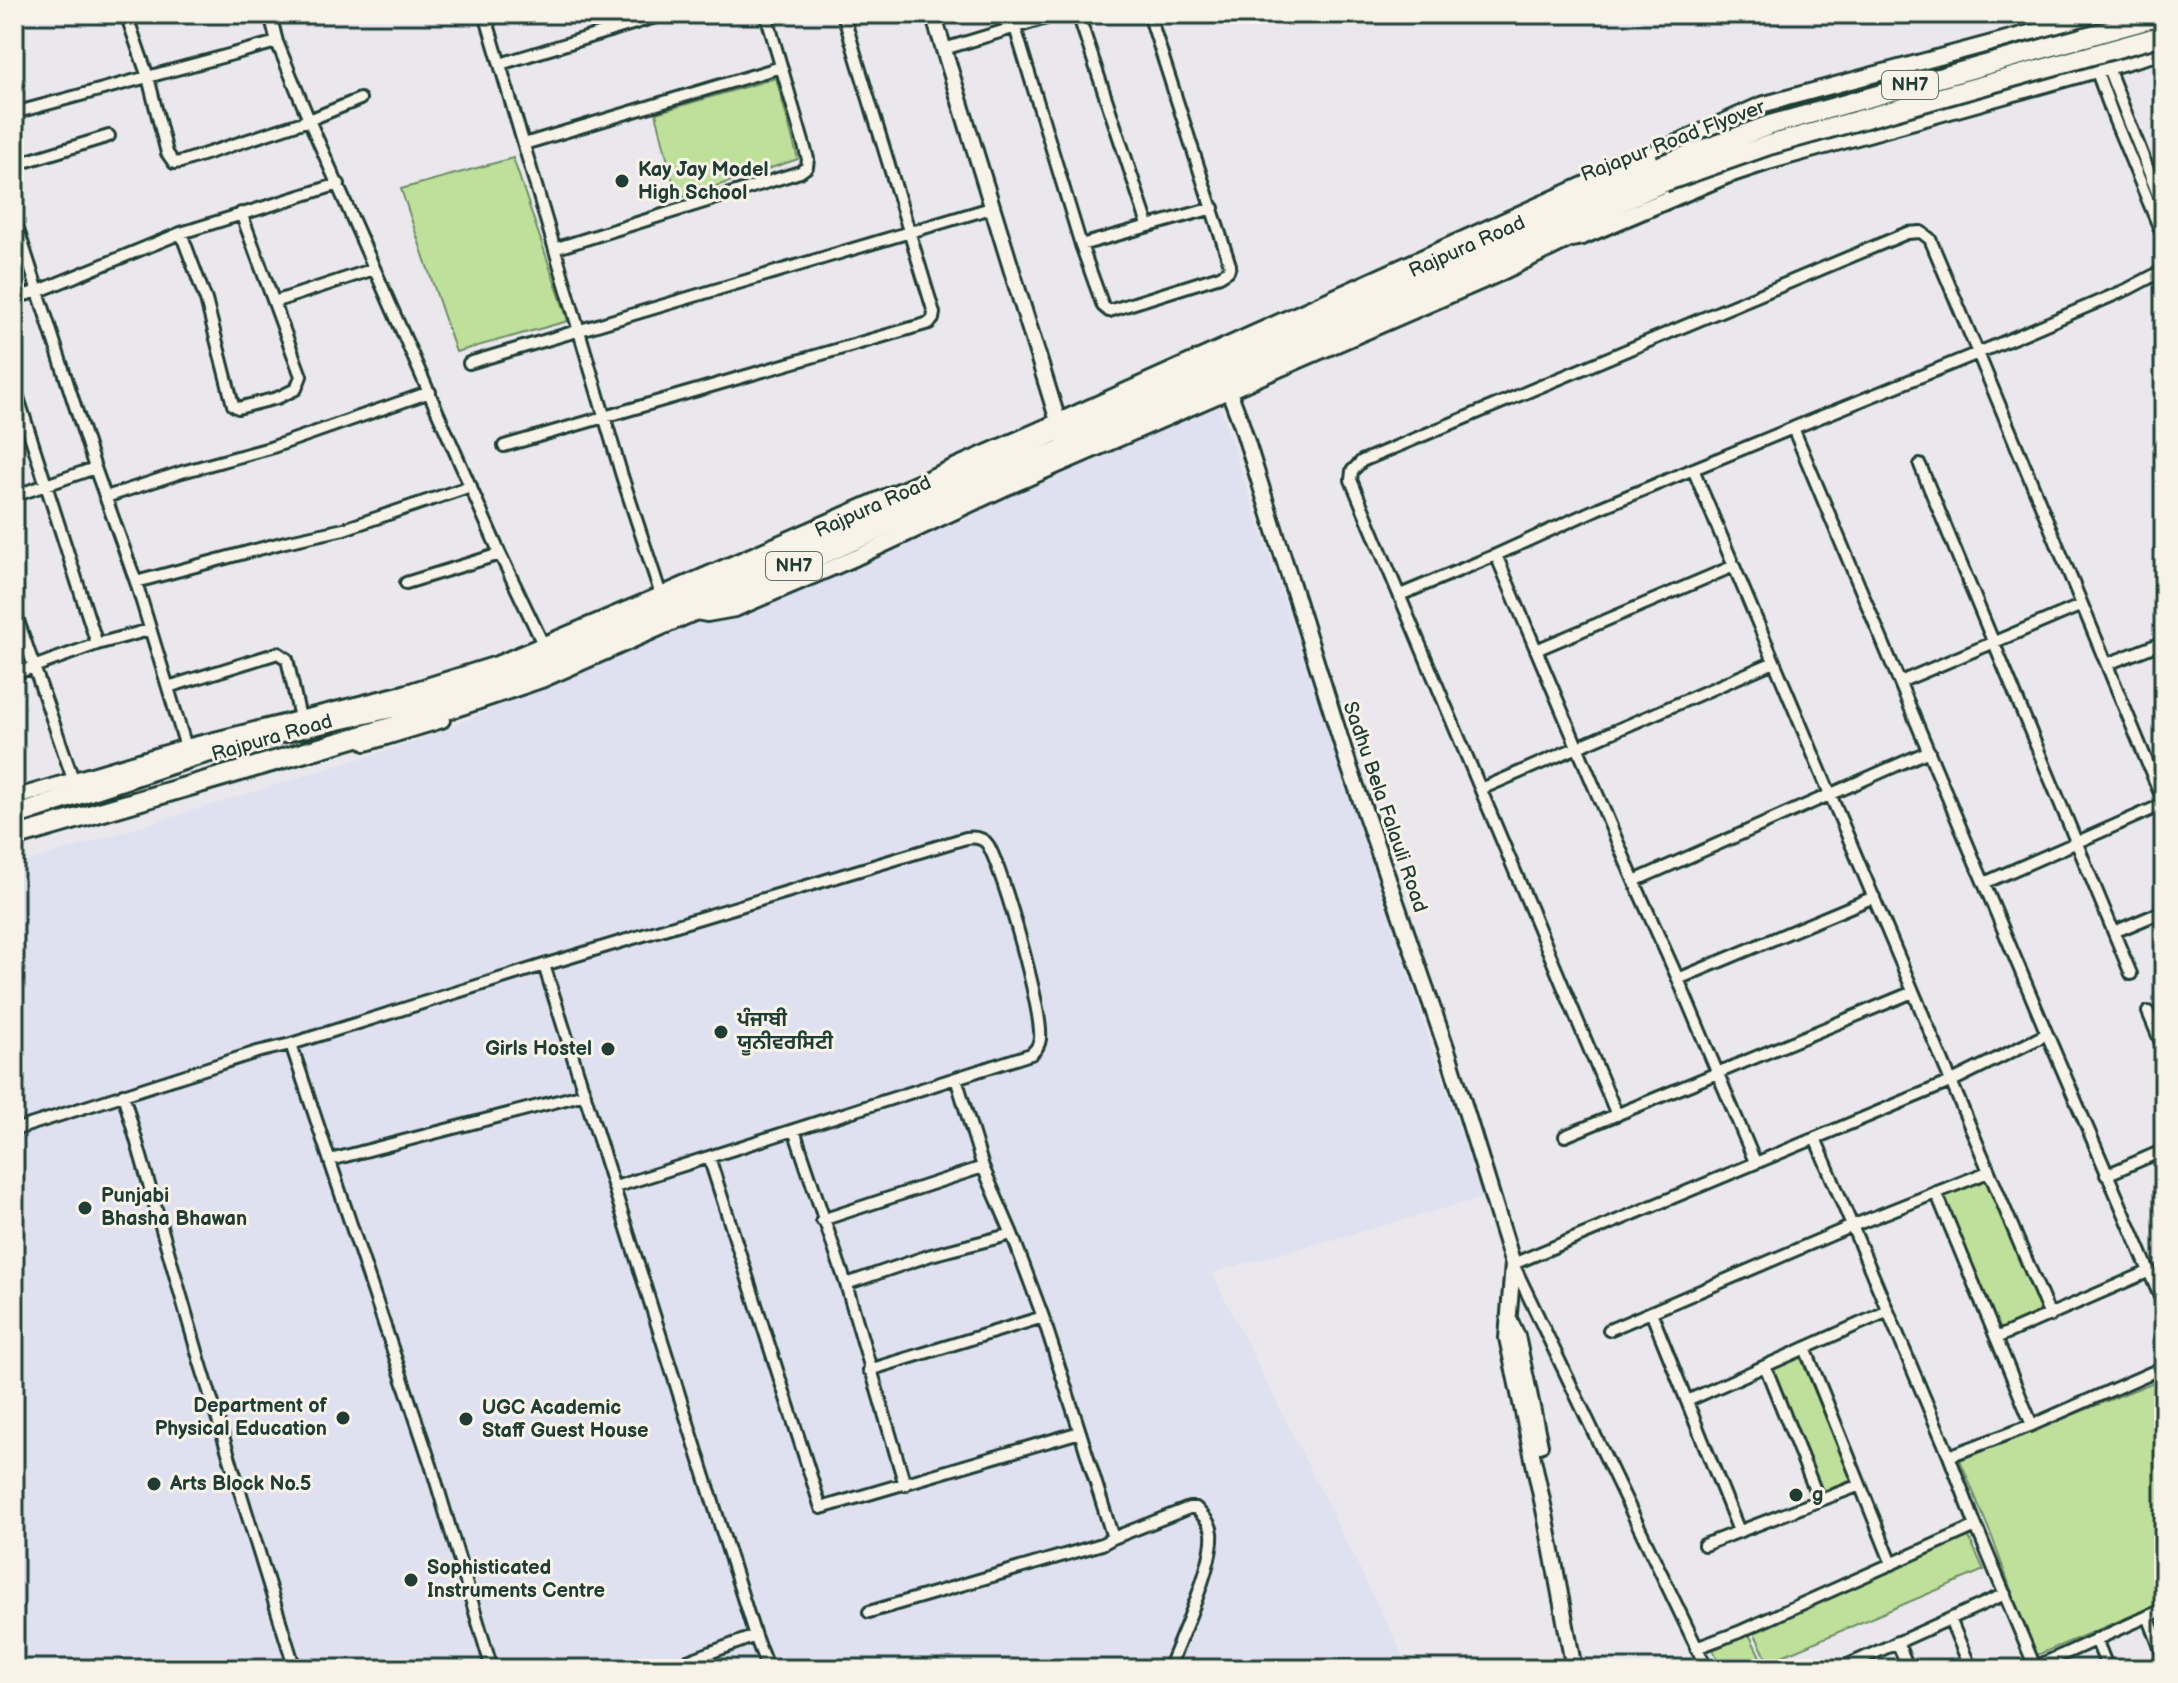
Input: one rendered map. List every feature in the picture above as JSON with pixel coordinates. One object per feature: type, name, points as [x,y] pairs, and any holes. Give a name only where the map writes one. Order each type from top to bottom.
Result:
[{"type":"highway","name":"Rajapur Road Flyover","points":[[1224,377],[1770,125],[2164,15]]},
{"type":"highway","name":"Rajapur Road Flyover","points":[[1552,233],[1662,174],[2164,35]]},
{"type":"highway","name":"Rajpura Road","points":[[14,816],[222,749],[529,665],[1118,408],[1224,377],[1552,233]]},
{"type":"highway","name":"Rajpura Road","points":[[14,837],[481,699],[541,678],[691,611],[1061,433]]},
{"type":"main road","points":[[1552,233],[1572,238],[1768,161],[2100,65],[2164,50]]},
{"type":"street","points":[[14,16],[20,14]]},
{"type":"street","points":[[126,14],[148,77],[167,153],[174,163],[309,120],[360,99]]},
{"type":"street","points":[[270,14],[277,42],[309,120],[500,554],[544,646]]},
{"type":"street","points":[[485,14],[661,595]]},
{"type":"street","points":[[500,64],[665,14]]},
{"type":"street","points":[[557,248],[804,170],[808,159],[766,14]]},
{"type":"street","points":[[504,446],[929,323],[933,319],[934,313],[843,14]]},
{"type":"street","points":[[933,14],[1061,433]]},
{"type":"street","points":[[1011,14],[1081,245],[1103,306],[1109,311],[1228,271],[1229,257],[1149,14]]},
{"type":"street","points":[[944,49],[1059,14]]},
{"type":"street","points":[[1078,14],[1148,225]]},
{"type":"street","points":[[14,798],[186,747],[300,718],[407,699],[544,646],[661,595],[1061,433],[1761,105],[2089,17],[2100,65],[2164,239]]},
{"type":"street","points":[[14,113],[277,42]]},
{"type":"street","points":[[2100,65],[2164,210]]},
{"type":"street","points":[[524,144],[781,67]]},
{"type":"street","points":[[14,165],[109,136]]},
{"type":"street","points":[[14,298],[39,291],[181,233],[339,184]]},
{"type":"street","points":[[469,363],[991,208]]},
{"type":"street","points":[[1081,245],[1213,208]]},
{"type":"street","points":[[181,233],[206,300],[233,405],[238,408],[277,398],[296,389],[301,376],[241,213]]},
{"type":"street","points":[[14,217],[95,468],[136,582],[186,747]]},
{"type":"street","points":[[1617,1115],[1351,480],[1352,471],[1362,461],[1907,233],[1921,232],[1930,239],[2164,804],[1984,883]]},
{"type":"street","points":[[691,611],[707,614],[735,609],[1224,377],[1496,275],[1572,238]]},
{"type":"street","points":[[274,302],[374,269]]},
{"type":"street","points":[[1400,595],[1693,469],[1978,353],[2128,289],[2164,270]]},
{"type":"street","name":"Sadhu Bela Falauli Road","points":[[1224,377],[1348,763],[1458,1083],[1513,1264]]},
{"type":"street","points":[[14,385],[97,644]]},
{"type":"street","points":[[106,497],[270,448],[430,392]]},
{"type":"street","points":[[1793,428],[2106,1175],[2164,1306]]},
{"type":"street","points":[[1920,465],[2131,974]]},
{"type":"street","points":[[14,496],[95,468]]},
{"type":"street","points":[[1693,469],[2050,1316]]},
{"type":"street","points":[[136,582],[344,529],[471,486]]},
{"type":"street","points":[[406,583],[500,554]]},
{"type":"street","points":[[1496,555],[1755,1162]]},
{"type":"street","points":[[1536,650],[1734,566]]},
{"type":"street","points":[[1900,682],[2082,605]]},
{"type":"street","points":[[14,609],[73,779]]},
{"type":"street","points":[[14,674],[97,644],[149,630]]},
{"type":"street","points":[[2107,664],[2164,642]]},
{"type":"street","points":[[168,687],[278,653],[287,659],[300,718]]},
{"type":"street","points":[[1481,789],[1774,662]]},
{"type":"street","points":[[14,845],[181,794],[424,727],[481,699]]},
{"type":"street","points":[[1634,881],[1929,751]]},
{"type":"street","points":[[14,1130],[544,965],[975,837],[983,840],[1000,877],[1033,991],[1040,1037],[1036,1051],[615,1187]]},
{"type":"street","points":[[1678,979],[1874,897]]},
{"type":"street","points":[[2114,932],[2164,911]]},
{"type":"street","points":[[544,965],[768,1669]]},
{"type":"street","points":[[1565,1136],[1913,992]]},
{"type":"street","points":[[2148,1012],[2164,1050]]},
{"type":"street","points":[[1513,1264],[1950,1082],[2047,1034]]},
{"type":"street","points":[[291,1044],[432,1468],[492,1669]]},
{"type":"street","points":[[956,1078],[983,1167],[1043,1317],[1113,1538]]},
{"type":"street","points":[[123,1094],[200,1362],[295,1669]]},
{"type":"street","points":[[330,1160],[585,1094]]},
{"type":"street","points":[[794,1130],[846,1284],[905,1485]]},
{"type":"street","points":[[1815,1138],[2035,1668],[2164,1609]]},
{"type":"street","points":[[2106,1175],[2164,1150]]},
{"type":"street","points":[[709,1157],[821,1508],[1080,1432]]},
{"type":"street","points":[[822,1220],[983,1167]]},
{"type":"street","points":[[1609,1330],[1852,1226],[1988,1172]]},
{"type":"street","points":[[1936,1192],[2032,1425]]},
{"type":"street","points":[[846,1284],[931,1255],[1012,1234]]},
{"type":"street","points":[[1513,1264],[1510,1321],[1517,1336],[1574,1669]]},
{"type":"street","points":[[1513,1264],[1707,1669]]},
{"type":"street","points":[[1996,1338],[2150,1271]]},
{"type":"street","points":[[1687,1401],[1888,1311]]},
{"type":"street","points":[[1651,1312],[1739,1531]]},
{"type":"street","points":[[869,1370],[1043,1317]]},
{"type":"street","points":[[1805,1348],[1892,1564]]},
{"type":"street","points":[[1765,1366],[1819,1500]]},
{"type":"street","points":[[1949,1456],[2032,1425],[2164,1367]]},
{"type":"street","points":[[1531,1426],[1584,1669]]},
{"type":"street","points":[[1704,1545],[1860,1485]]},
{"type":"street","points":[[869,1612],[1102,1544],[1189,1508],[1196,1508],[1207,1519],[1212,1531],[1197,1594],[1168,1669]]},
{"type":"street","points":[[1696,1648],[1739,1632],[1976,1526]]},
{"type":"street","points":[[1839,1669],[2005,1594]]},
{"type":"street","points":[[2148,1616],[2164,1658]]},
{"type":"street","points":[[1950,1619],[1971,1669]]},
{"type":"street","points":[[666,1669],[755,1636]]},
{"type":"street","points":[[2096,1639],[2108,1669]]},
{"type":"street","points":[[1897,1642],[1909,1669]]},
{"type":"shaded area","name":"ਪੰਜਾਬੀ ਯੂਨੀਵਰਸਿਟੀ","points":[[1218,401],[1482,1198],[1212,1273],[1410,1669],[14,1669],[14,866],[419,740]]},
{"type":"green space","points":[[776,78],[798,159],[677,199],[656,113]]},
{"type":"green space","points":[[513,158],[568,321],[456,352],[401,189]]},
{"type":"green space","points":[[1986,1178],[2044,1314],[1998,1332],[1943,1195]]},
{"type":"green space","points":[[1800,1356],[1852,1480],[1822,1491],[1773,1368]]},
{"type":"green space","points":[[2164,1378],[2164,1602],[2035,1656],[1960,1460]]},
{"type":"green space","points":[[1968,1535],[1984,1570],[1768,1662],[1754,1632]]},
{"type":"green space","points":[[1749,1634],[1766,1669],[1723,1669],[1713,1650]]},
{"type":"place","name":"Kay Jay Model High School","points":[[622,181]]},
{"type":"place","name":"ਪੰਜਾਬੀ ਯੂਨੀਵਰਸਿਟੀ","points":[[721,1032]]},
{"type":"place","name":"Girls Hostel","points":[[608,1049]]},
{"type":"place","name":"Punjabi Bhasha Bhawan","points":[[85,1208]]},
{"type":"place","name":"Department of Physical Education","points":[[343,1418]]},
{"type":"place","name":"UGC Academic Staff Guest House","points":[[466,1419]]},
{"type":"place","name":"Arts Block No.5","points":[[154,1484]]},
{"type":"place","name":"g","points":[[1796,1495]]},
{"type":"place","name":"Sophisticated Instruments Centre","points":[[411,1580]]}]
